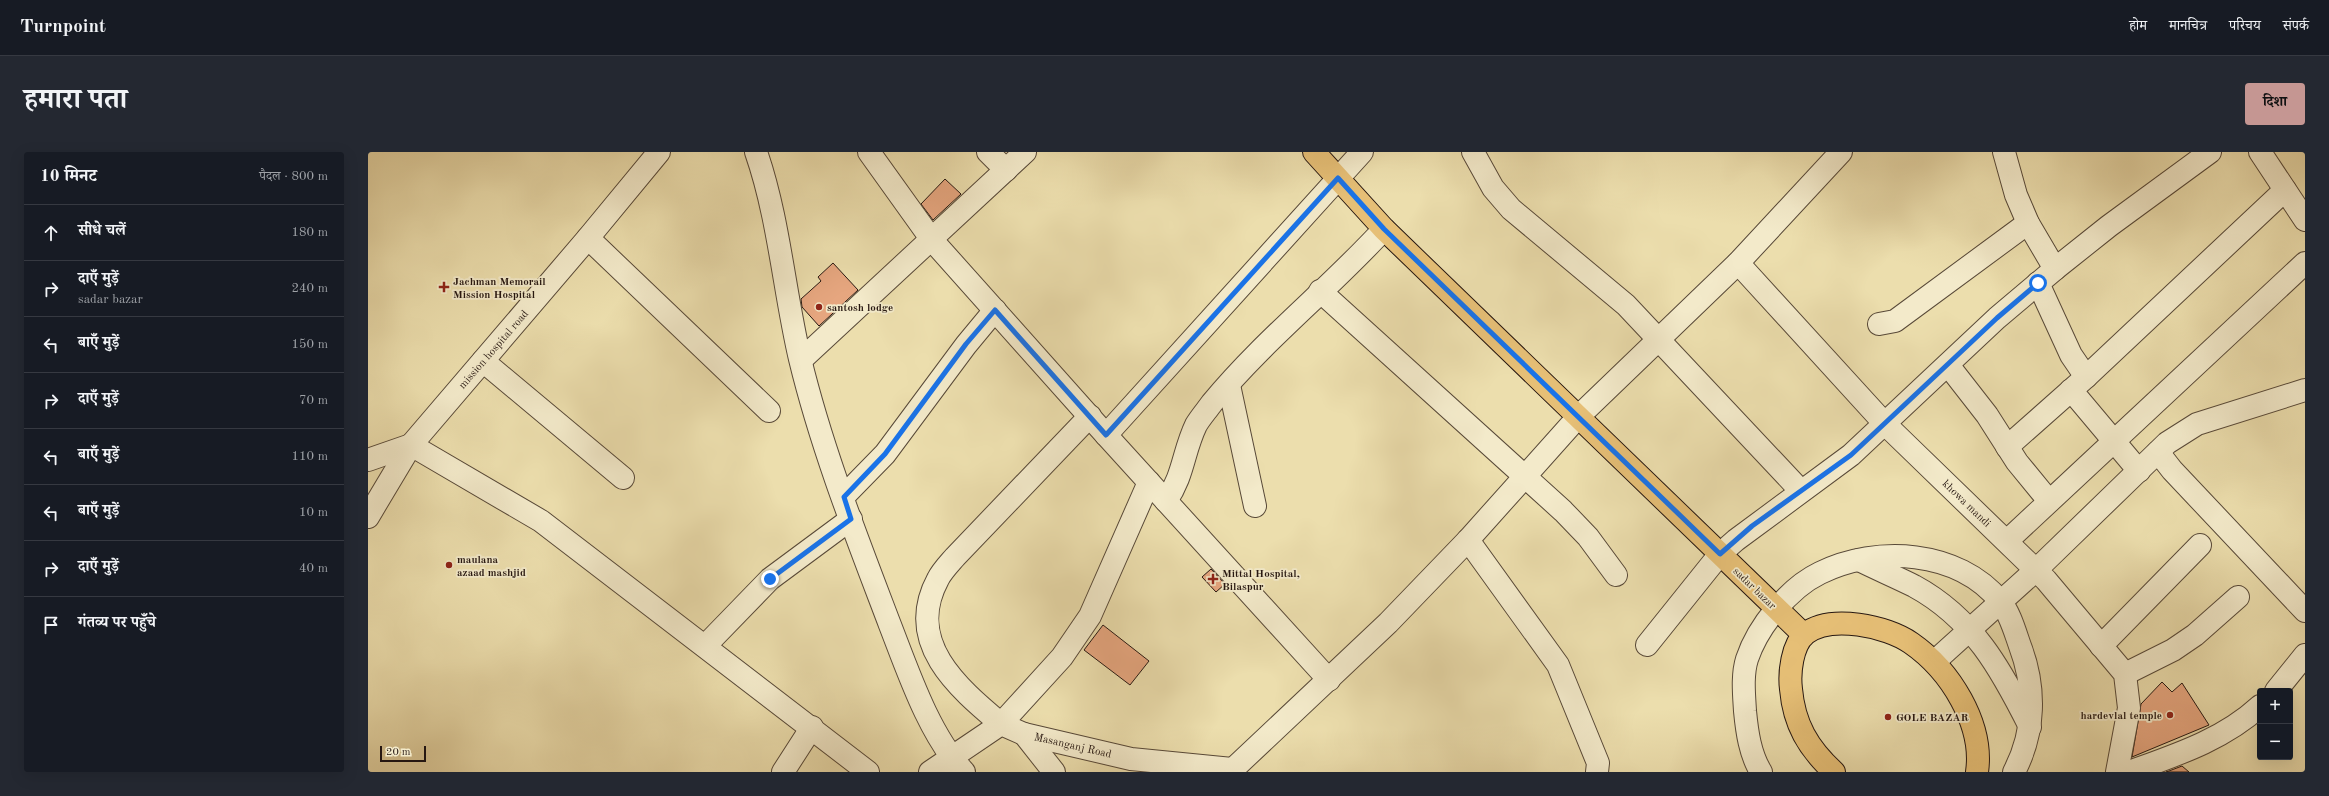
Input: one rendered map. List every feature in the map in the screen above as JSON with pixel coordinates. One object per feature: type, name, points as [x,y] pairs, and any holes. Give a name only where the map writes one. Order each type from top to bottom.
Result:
[{"type":"main road","name":"sadar bazar","points":[[1314,152],[1384,229],[1804,635]]},
{"type":"main road","points":[[1834,772],[1818,757],[1802,735],[1793,709],[1790,682],[1792,662],[1796,648],[1804,635],[1818,627],[1836,624],[1858,624],[1883,630],[1911,642],[1934,662],[1955,690],[1975,731],[1979,758],[1977,772]]},
{"type":"street","name":"mission hospital road","points":[[368,517],[411,445],[588,238],[658,152]]},
{"type":"street","points":[[756,152],[775,224],[801,360],[851,519],[905,663],[939,738],[958,764]]},
{"type":"street","points":[[869,152],[932,240],[1106,435],[1329,680]]},
{"type":"street","points":[[988,152],[1006,170]]},
{"type":"street","points":[[801,360],[932,240],[1025,152]]},
{"type":"street","points":[[1106,435],[1362,152]]},
{"type":"street","points":[[1473,152],[1493,188],[1511,209],[1626,305],[1800,490]]},
{"type":"street","points":[[1231,770],[1329,680],[1468,540],[1578,417],[1660,340],[1738,263],[1841,152]]},
{"type":"street","points":[[2004,152],[2016,195],[2028,223],[2055,269]]},
{"type":"street","points":[[1647,645],[1720,554],[1752,526],[1800,490],[1851,455],[2055,269],[2109,226],[2210,152]]},
{"type":"street","points":[[2260,152],[2305,220]]},
{"type":"street","points":[[2007,447],[2079,384],[2285,190]]},
{"type":"street","points":[[1879,324],[1896,321],[2028,223]]},
{"type":"street","points":[[1166,500],[1178,481],[1196,424],[1229,385],[1320,291],[1341,274],[1384,229]]},
{"type":"street","points":[[588,238],[769,411]]},
{"type":"street","name":"khowa mandi","points":[[1738,263],[1885,424],[2036,570],[2125,674]]},
{"type":"street","points":[[2007,541],[2113,440],[2305,263]]},
{"type":"street","points":[[2038,283],[2071,355],[2079,384],[2113,440],[2139,471]]},
{"type":"street","points":[[1320,291],[1526,475],[1588,537],[1616,575]]},
{"type":"street","points":[[844,497],[885,454],[966,344],[995,310]]},
{"type":"street","points":[[483,361],[624,478]]},
{"type":"street","points":[[1948,365],[1987,415],[2017,462],[2049,501]]},
{"type":"street","points":[[1229,385],[1255,506]]},
{"type":"street","points":[[1934,662],[2036,570],[2158,452],[2180,434],[2197,424],[2305,390]]},
{"type":"street","name":"Masanganj Road","points":[[1090,416],[955,557],[939,578],[931,594],[927,615],[930,641],[942,666],[971,699],[1001,724],[1024,734],[1131,759],[1231,770]]},
{"type":"street","points":[[368,460],[411,445],[541,520],[868,772]]},
{"type":"street","points":[[2158,452],[2172,470],[2305,611]]},
{"type":"street","points":[[930,772],[958,764],[1001,724],[1062,657],[1090,616],[1149,482]]},
{"type":"street","points":[[705,646],[770,579],[851,519]]},
{"type":"street","points":[[1468,540],[1558,665],[1600,769]]},
{"type":"street","points":[[2101,646],[2200,545]]},
{"type":"street","points":[[1761,772],[1756,763],[1747,730],[1744,688],[1746,661],[1755,640],[1777,609],[1799,586],[1820,573],[1858,560],[1877,556],[1906,556],[1934,561],[1959,570],[1980,582],[2001,602],[2026,662],[2032,700],[2031,728],[2023,755],[2014,772]]},
{"type":"street","points":[[1858,560],[1914,587],[1941,604],[1970,629],[1994,660],[2031,728]]},
{"type":"street","points":[[2117,772],[2129,708],[2125,674],[2173,650],[2190,638],[2238,597]]},
{"type":"street","points":[[2278,688],[2305,655]]},
{"type":"street","points":[[2129,772],[2203,744],[2229,730],[2257,708]]},
{"type":"street","points":[[783,772],[812,728]]},
{"type":"street","points":[[1024,734],[1054,772]]},
{"type":"building","points":[[945,179],[961,194],[933,220],[921,204]]},
{"type":"building","points":[[833,263],[858,290],[819,326],[802,307],[801,299],[821,281],[818,277]]},
{"type":"building","points":[[1211,569],[1225,584],[1216,592],[1202,577]]},
{"type":"building","points":[[1103,625],[1149,661],[1130,685],[1084,650]]},
{"type":"building","name":"hardevlal temple","points":[[2162,682],[2172,692],[2182,683],[2209,725],[2132,757],[2141,704]]},
{"type":"building","points":[[2182,766],[2189,772],[2166,772],[2169,771]]},
{"type":"place","name":"Jachman Memorail Mission Hospital","points":[[444,287]]},
{"type":"place","name":"santosh lodge","points":[[819,307]]},
{"type":"place","name":"maulana azaad mashjid","points":[[449,565]]},
{"type":"place","name":"Mittal Hospital, Bilaspur","points":[[1213,579]]},
{"type":"place","name":"hardevlal temple","points":[[2170,715]]},
{"type":"place","name":"GOLE BAZAR","points":[[1888,717]]},
{"type":"route","points":[[770,579],[851,519],[844,497],[885,454],[927,399],[966,344],[995,310],[1106,435],[1338,178],[1384,229],[1720,554],[1752,526],[1800,490],[1851,455],[1997,318],[2038,283]]}]
